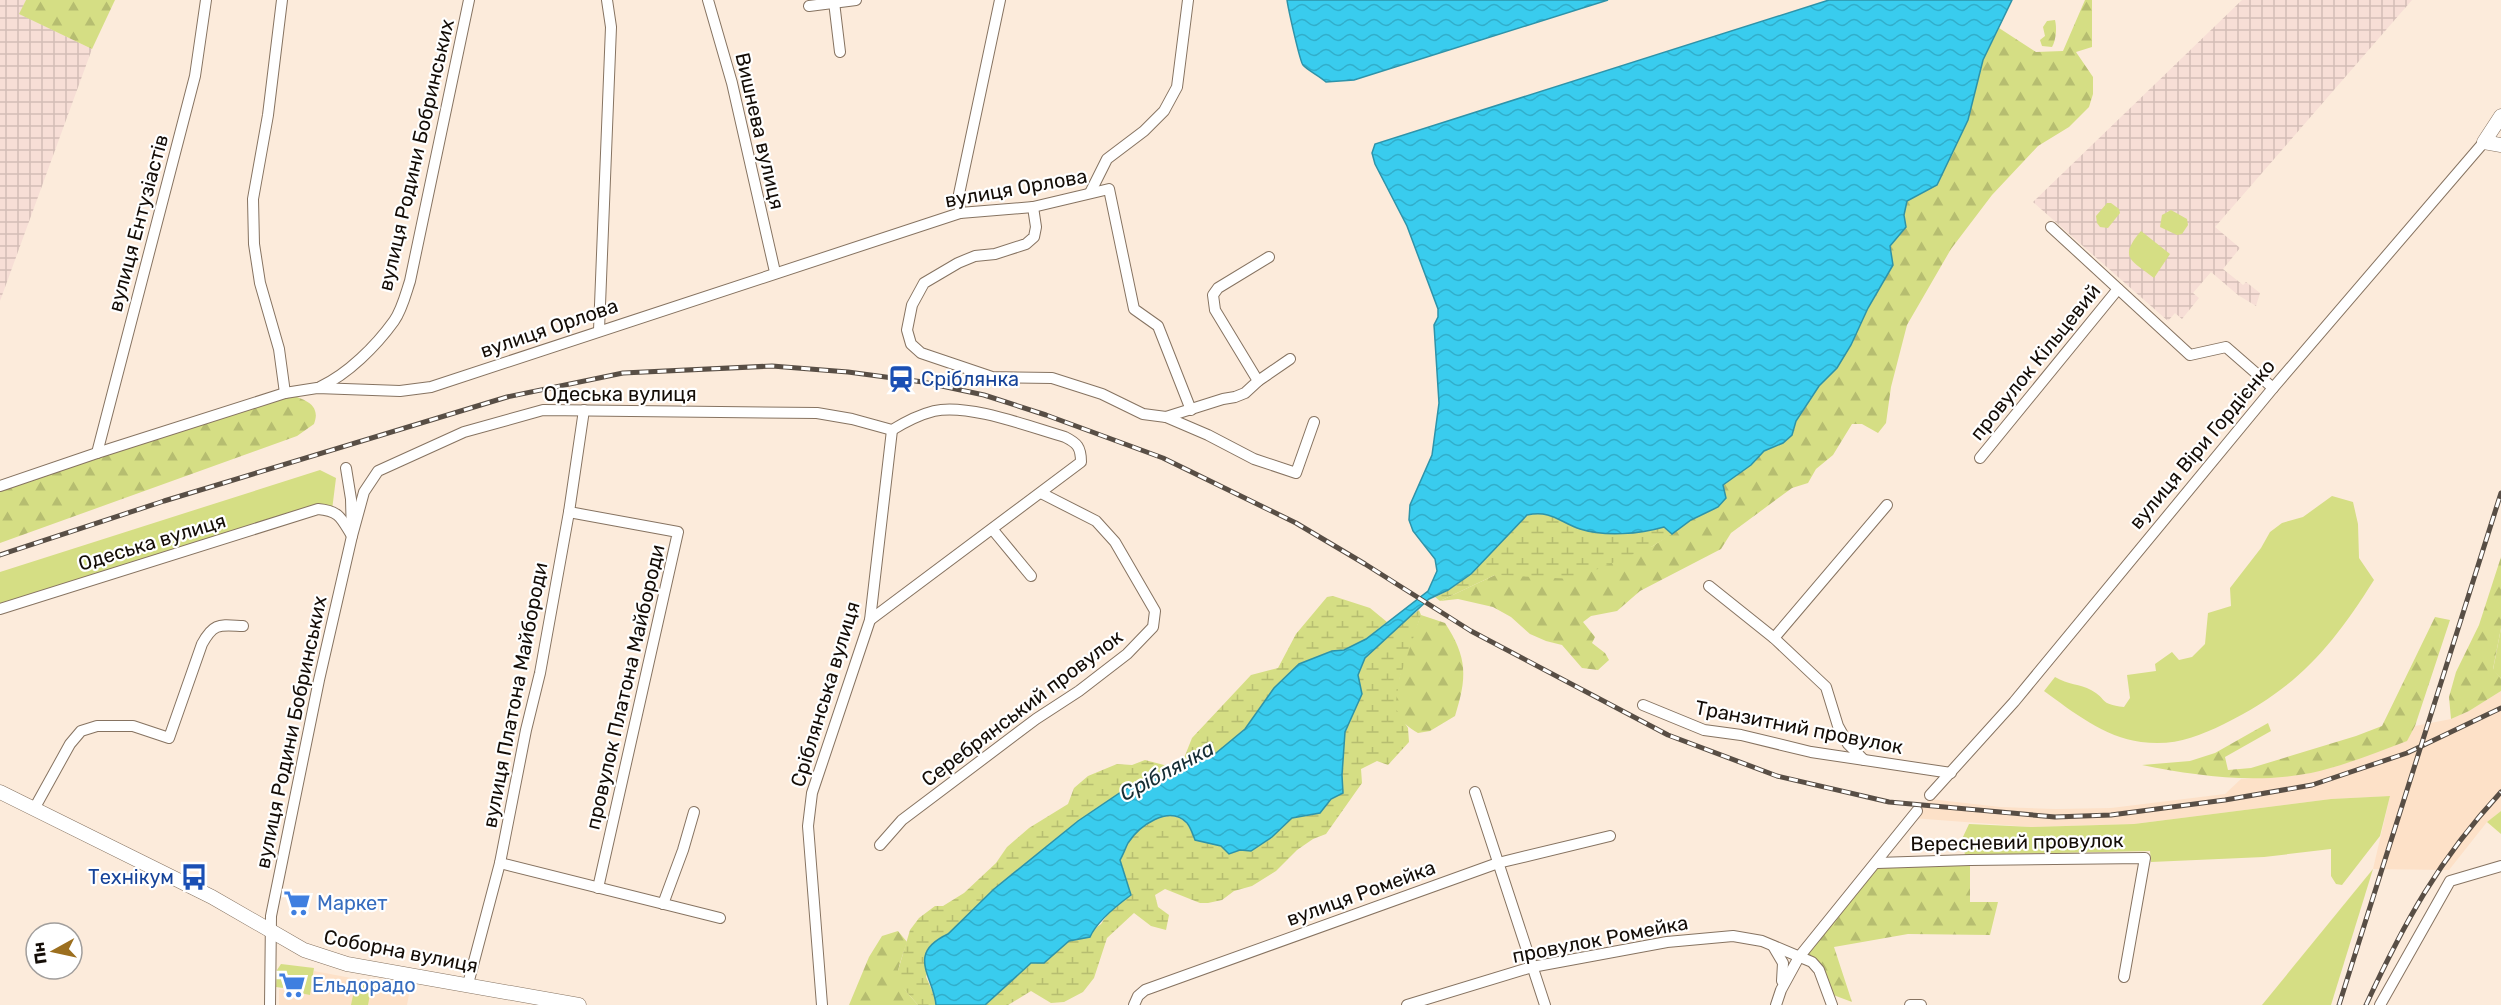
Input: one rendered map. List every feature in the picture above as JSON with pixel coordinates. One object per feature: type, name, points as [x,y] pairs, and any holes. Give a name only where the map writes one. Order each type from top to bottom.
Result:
[{"type":"main road","name":"вулиця Віри Гордієнко","points":[[2484,142],[2501,116]]},
{"type":"main road","points":[[2484,142],[2501,145]]},
{"type":"main road","name":"Соборна вулиця","points":[[0,792],[212,897],[304,950],[347,964],[579,1005]]},
{"type":"street","name":"вулиця Ентузіастів","points":[[97,453],[195,75],[206,0]]},
{"type":"street","points":[[282,0],[268,114],[253,199],[254,244],[260,283],[279,349],[285,393]]},
{"type":"street","name":"вулиця Родини Бобринських","points":[[317,388],[339,376],[360,358],[396,320],[410,281],[469,0]]},
{"type":"street","points":[[599,330],[611,27],[607,0]]},
{"type":"street","name":"Вишнева вулиця","points":[[708,0],[732,83],[775,272]]},
{"type":"street","points":[[809,6],[856,0]]},
{"type":"street","points":[[960,213],[959,194],[1000,0]]},
{"type":"street","points":[[1090,194],[1107,159],[1144,131],[1164,111],[1177,87],[1188,0]]},
{"type":"street","points":[[834,2],[840,52]]},
{"type":"street","name":"вулиця Віри Гордієнко","points":[[1930,795],[2013,702],[2273,388],[2484,142]]},
{"type":"street","name":"вулиця Орлова","points":[[0,486],[285,393],[317,388],[400,391],[431,387],[960,213],[1032,207],[1109,189],[1134,309],[1158,326],[1191,410]]},
{"type":"street","points":[[1032,207],[1036,227],[1034,237],[1026,244],[958,262],[924,283],[912,305],[907,330],[911,344],[921,353],[992,377],[1052,378],[1102,394],[1143,414],[1166,417],[1208,435],[1254,459],[1296,473],[1314,422]]},
{"type":"street","points":[[2051,227],[2190,355],[2226,347],[2273,388]]},
{"type":"street","points":[[1258,381],[1215,310],[1213,295],[1218,288],[1269,257]]},
{"type":"street","name":"провулок Кільцевий","points":[[1980,458],[2118,289]]},
{"type":"street","points":[[1166,417],[1245,393],[1290,359]]},
{"type":"street","name":"Одеська вулиця","points":[[352,536],[364,492],[378,471],[464,432],[543,410],[817,413],[852,419],[892,430]]},
{"type":"street","name":"вулиця Платона Майбороди","points":[[468,984],[500,863],[526,730],[540,673],[569,512],[584,410]]},
{"type":"street","points":[[870,620],[1081,462],[1081,452],[1077,443],[1065,437],[966,410],[936,410],[914,417],[892,430]]},
{"type":"street","name":"Сріблянська вулиця","points":[[822,1005],[808,826],[812,793],[870,620],[892,430]]},
{"type":"street","name":"вулиця Родини Бобринських","points":[[270,1005],[271,916],[319,680],[352,536],[351,499],[346,468]]},
{"type":"street","name":"Серебрянський провулок","points":[[880,845],[902,820],[1036,719],[1079,691],[1126,654],[1153,627],[1155,611],[1115,542],[1096,521],[1041,493]]},
{"type":"street","points":[[1773,638],[1887,505]]},
{"type":"street","name":"Одеська вулиця","points":[[0,609],[318,509],[332,510],[337,513],[352,536]]},
{"type":"street","name":"провулок Платона Майбороди","points":[[569,512],[678,532],[598,888]]},
{"type":"street","points":[[993,530],[1031,576]]},
{"type":"street","points":[[1709,586],[1773,638],[1826,687],[1838,726],[1848,744],[1864,760]]},
{"type":"street","points":[[34,809],[70,744],[81,731],[97,726],[133,726],[170,738],[202,644],[210,630],[216,626],[243,626]]},
{"type":"street","name":"Транзитний провулок","points":[[1643,705],[1704,730],[1741,735],[1811,752],[1952,773]]},
{"type":"street","points":[[1475,792],[1545,1005]]},
{"type":"street","points":[[1776,1005],[1781,990],[1799,957],[1877,864],[1917,811]]},
{"type":"street","points":[[663,904],[694,812]]},
{"type":"street","name":"вулиця Ромейка","points":[[1134,1005],[1138,996],[1145,990],[1498,863],[1610,836]]},
{"type":"street","name":"Вересневий провулок","points":[[1877,864],[1970,860],[2145,858],[2124,977]]},
{"type":"street","points":[[500,863],[720,918]]},
{"type":"street","points":[[2380,1005],[2450,881],[2501,866]]},
{"type":"street","name":"провулок Ромейка","points":[[1407,1005],[1532,967],[1667,942],[1733,936],[1762,940],[1815,964],[1832,1005]]},
{"type":"street","points":[[1771,945],[1776,948],[1783,963],[1781,990]]},
{"type":"street","points":[[1910,1005],[1921,1005]]},
{"type":"shaded area","points":[[0,0],[26,0],[20,14],[92,49],[0,301]]},
{"type":"shaded area","points":[[2242,0],[2412,0],[2215,227],[2240,248],[2223,269],[2243,285],[2246,282],[2260,293],[2256,306],[2238,295],[2211,272],[2193,293],[2199,298],[2182,319],[2175,313],[2168,321],[2033,202]]},
{"type":"shaded area","points":[[2501,691],[2501,811],[2487,822],[2449,870],[2373,869],[2390,796],[2331,799],[2134,824],[2031,827],[1912,818],[1930,799],[2000,807],[2056,809],[2111,808],[2225,794],[2241,779],[2310,773],[2406,741],[2415,726],[2451,719],[2469,711]]},
{"type":"shaded area","points":[[314,971],[410,989],[407,1005],[279,1005],[279,989],[310,994]]},
{"type":"green space","points":[[26,0],[115,0],[92,49],[19,14]]},
{"type":"green space","points":[[2085,0],[2092,0],[2092,47],[2076,52],[2093,77],[2093,94],[2089,107],[2069,127],[2038,146],[1992,195],[1951,249],[1907,325],[1891,387],[1886,423],[1878,433],[1862,424],[1852,424],[1833,455],[1816,469],[1808,483],[1792,488],[1731,533],[1721,549],[1640,591],[1617,611],[1591,616],[1583,622],[1595,637],[1592,643],[1605,653],[1609,660],[1598,670],[1582,668],[1562,645],[1530,634],[1511,617],[1493,607],[1458,599],[1440,601],[1495,575],[1530,575],[1653,546],[1691,520],[1718,507],[1725,498],[1723,485],[1751,465],[1764,451],[1783,443],[1792,435],[1796,421],[1819,386],[1837,368],[1851,345],[1868,308],[1893,265],[1890,246],[1906,227],[1904,215],[1907,200],[1937,185],[1968,120],[1983,60],[1999,28],[2036,52],[2063,51]]},
{"type":"green space","points":[[2055,20],[2056,34],[2052,47],[2042,46],[2040,40],[2045,36],[2043,27],[2047,21]]},
{"type":"green space","points":[[2107,203],[2119,209],[2120,213],[2108,228],[2100,227],[2096,216]]},
{"type":"green space","points":[[2171,210],[2187,219],[2188,225],[2182,234],[2177,235],[2160,227],[2162,215]]},
{"type":"green space","points":[[2141,231],[2170,254],[2154,278],[2130,258],[2130,247]]},
{"type":"green space","points":[[286,393],[309,403],[315,411],[314,424],[297,436],[0,543],[0,486]]},
{"type":"green space","points":[[320,470],[336,478],[332,510],[317,509],[0,609],[0,572]]},
{"type":"green space","points":[[2332,496],[2353,502],[2358,524],[2359,558],[2374,580],[2327,646],[2292,681],[2272,696],[2224,724],[2203,733],[2174,742],[2153,743],[2114,735],[2078,715],[2044,691],[2055,677],[2091,690],[2107,703],[2124,707],[2130,698],[2127,675],[2156,671],[2155,664],[2172,652],[2179,660],[2192,657],[2205,644],[2208,613],[2231,606],[2230,588],[2261,548],[2270,532],[2282,523],[2303,517]]},
{"type":"green space","points":[[1539,512],[1599,533],[1633,533],[1664,527],[1672,534],[1653,546],[1574,579],[1495,575],[1440,601],[1435,597],[1462,581],[1527,515]]},
{"type":"green space","points":[[2501,557],[2501,628],[2493,669],[2501,678],[2501,691],[2469,711],[2451,719],[2449,697],[2456,672],[2479,625]]},
{"type":"green space","points":[[1333,596],[1370,608],[1387,622],[1366,639],[1344,650],[1332,651],[1299,664],[1274,688],[1245,729],[1210,758],[1182,763],[1192,738],[1251,675],[1278,668],[1296,634],[1327,597]]},
{"type":"green space","points":[[1419,610],[1421,615],[1400,677],[1396,701],[1396,709],[1408,728],[1409,742],[1388,765],[1377,761],[1361,769],[1362,783],[1326,834],[1313,839],[1297,850],[1276,871],[1252,886],[1234,891],[1222,900],[1200,903],[1165,889],[1155,895],[1158,907],[1169,915],[1166,930],[1151,926],[1134,913],[1107,938],[1094,978],[1083,992],[1064,1002],[1051,1003],[1031,991],[1008,1005],[985,1005],[1031,962],[1048,960],[1057,949],[1069,941],[1080,939],[1101,924],[1109,912],[1131,895],[1120,860],[1133,836],[1146,824],[1163,817],[1180,818],[1187,824],[1195,840],[1250,851],[1272,837],[1292,818],[1320,813],[1331,799],[1343,793],[1345,732],[1362,694],[1358,675],[1365,658],[1395,628]]},
{"type":"green space","points":[[1421,615],[1445,623],[1453,635],[1461,658],[1463,679],[1455,716],[1430,731],[1418,733],[1399,717],[1395,701],[1404,662]]},
{"type":"green space","points":[[2435,617],[2450,620],[2415,726],[2407,741],[2335,767],[2311,773],[2268,778],[2226,777],[2142,765],[2190,761],[2215,753],[2268,723],[2271,731],[2225,757],[2228,770],[2251,768],[2382,726]]},
{"type":"green space","points":[[2501,628],[2501,678],[2493,670]]},
{"type":"green space","points":[[1145,760],[1164,765],[1182,763],[1171,773],[1130,787],[1078,821],[994,889],[948,934],[938,939],[926,977],[936,1005],[918,1005],[897,981],[910,930],[919,918],[935,906],[943,906],[964,893],[996,863],[1007,847],[1029,828],[1068,804],[1074,788],[1088,776],[1117,764],[1132,765]]},
{"type":"green space","points":[[2390,796],[2380,836],[2342,885],[2336,884],[2331,876],[2331,849],[2264,857],[2151,862],[2150,851],[1965,855],[1962,839],[1969,824],[2031,827],[2134,824],[2331,799]]},
{"type":"green space","points":[[2501,811],[2501,834],[2487,822]]},
{"type":"green space","points":[[1970,860],[1970,902],[1998,902],[1990,935],[1908,934],[1834,947],[1852,1002],[1828,993],[1819,970],[1802,958],[1877,863]]},
{"type":"green space","points":[[2373,869],[2331,1005],[2262,1005]]},
{"type":"green space","points":[[898,931],[907,942],[898,976],[904,988],[918,1005],[849,1005],[869,957],[882,936]]},
{"type":"green space","points":[[281,964],[314,968],[310,995],[300,993],[302,982],[284,979],[283,988],[276,987],[277,970]]},
{"type":"green space","points":[[356,981],[372,984],[368,1005],[351,1005]]},
{"type":"water","points":[[1287,0],[1608,0],[1354,80],[1326,82],[1301,62]]},
{"type":"water","points":[[1829,0],[2012,0],[1983,60],[1968,120],[1937,185],[1907,201],[1904,215],[1906,227],[1890,246],[1893,265],[1868,308],[1851,345],[1837,368],[1819,386],[1796,421],[1792,435],[1783,443],[1764,451],[1751,465],[1723,485],[1726,498],[1718,507],[1691,520],[1672,534],[1664,527],[1633,533],[1600,533],[1580,529],[1549,515],[1527,515],[1471,574],[1448,590],[1429,599],[1365,658],[1358,675],[1362,694],[1345,732],[1343,793],[1331,799],[1320,813],[1292,818],[1272,837],[1251,851],[1240,850],[1229,854],[1221,846],[1195,840],[1187,823],[1180,818],[1163,816],[1155,819],[1133,836],[1120,860],[1131,895],[1102,920],[1090,937],[1069,941],[1044,963],[1031,963],[985,1005],[936,1005],[925,966],[928,950],[935,942],[948,934],[994,889],[1078,821],[1130,786],[1171,773],[1182,763],[1210,758],[1245,729],[1274,688],[1299,664],[1332,651],[1344,650],[1366,639],[1428,591],[1437,571],[1435,559],[1413,531],[1409,520],[1410,505],[1432,455],[1439,403],[1434,325],[1438,317],[1438,309],[1407,226],[1375,164],[1372,153],[1375,144]]},
{"type":"railway","points":[[0,555],[164,501],[507,397],[623,373],[772,366],[848,372],[923,382],[984,395],[1163,458],[1296,523],[1471,631],[1668,735],[1777,776],[1889,802],[2055,817],[2111,815],[2225,800],[2312,785],[2407,753],[2501,708]]},
{"type":"railway","points":[[2339,1005],[2501,493]]},
{"type":"railway","points":[[2366,1005],[2394,947],[2424,893],[2459,842],[2501,792]]},
{"type":"place","name":"Сріблянка","points":[[901,379]]},
{"type":"place","name":"Технікум","points":[[194,877]]},
{"type":"place","name":"Маркет","points":[[297,903]]},
{"type":"place","name":"Ельдорадо","points":[[292,985]]}]
